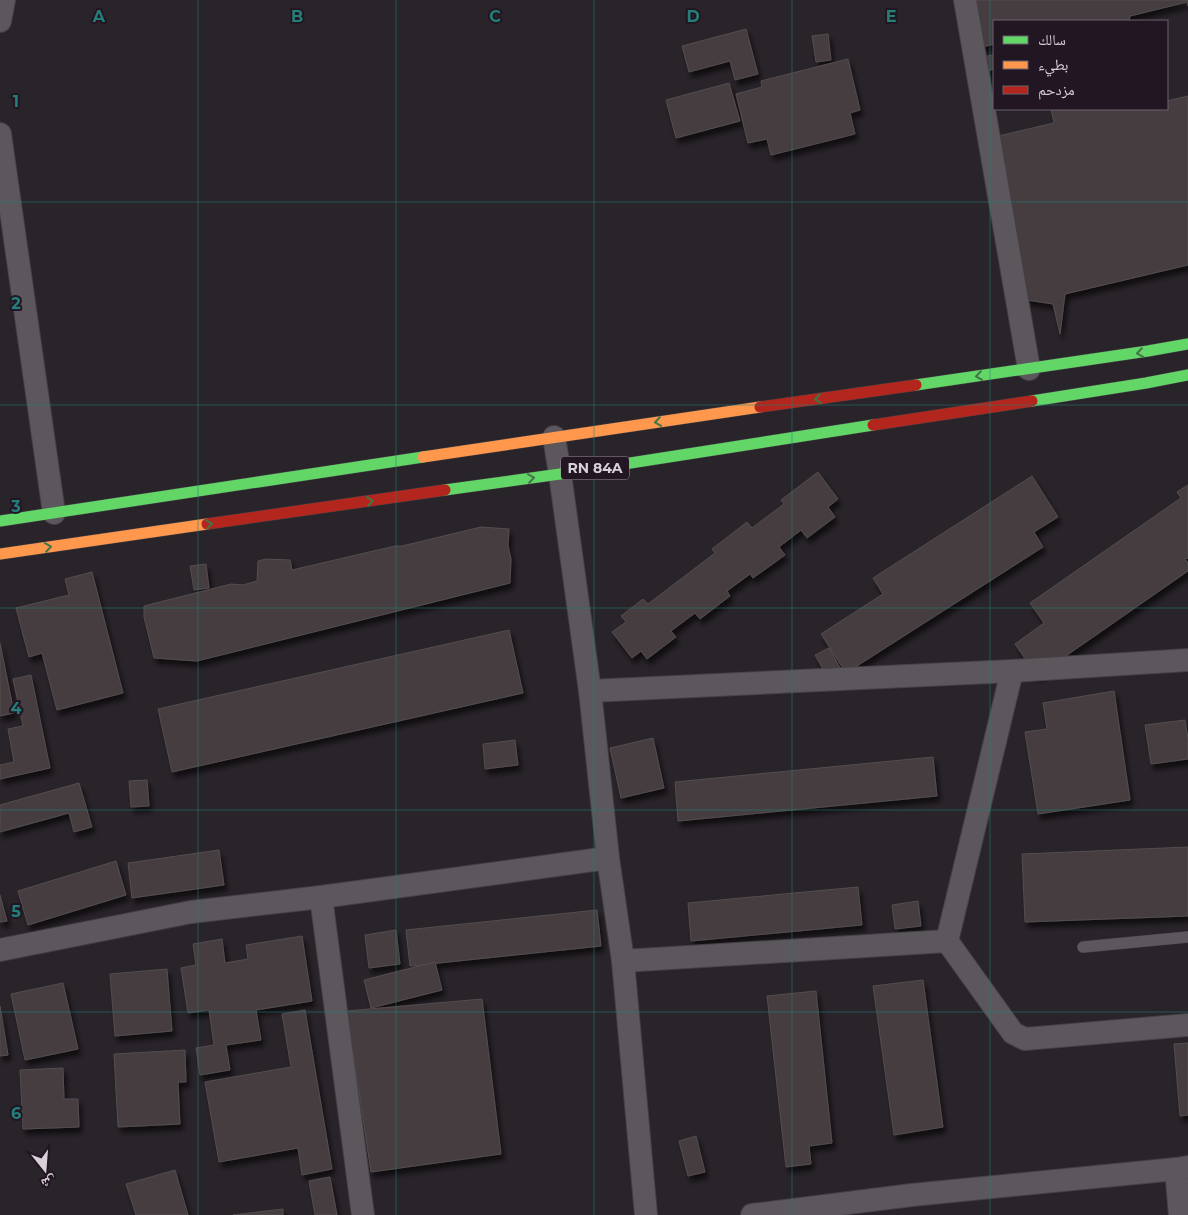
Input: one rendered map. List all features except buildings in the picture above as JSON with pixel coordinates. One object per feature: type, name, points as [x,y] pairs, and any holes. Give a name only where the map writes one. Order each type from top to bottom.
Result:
[{"type":"main road","name":"RN 84A","points":[[0,521],[554,437],[1148,352],[1188,344]]},
{"type":"main road","name":"RN 84A","points":[[0,554],[560,474],[1136,385],[1188,375]]},
{"type":"street","points":[[0,21],[4,0]]},
{"type":"street","points":[[965,0],[1030,368]]},
{"type":"street","points":[[0,134],[54,513]]},
{"type":"street","points":[[554,437],[590,692],[608,858],[623,961],[646,1215]]},
{"type":"street","points":[[590,692],[1012,671],[1188,660]]},
{"type":"street","points":[[1012,671],[947,941],[1013,1033],[1025,1039],[1188,1025]]},
{"type":"street","points":[[0,950],[191,912],[321,897],[608,858]]},
{"type":"street","points":[[321,897],[363,1215]]},
{"type":"street","points":[[623,961],[947,941]]},
{"type":"street","points":[[752,1215],[896,1206],[1182,1168],[1180,1215]]},
{"type":"lane","points":[[1083,947],[1188,937]]},
{"type":"traffic: fast","points":[[916,385],[1188,344]]},
{"type":"traffic: fast","points":[[1032,401],[1188,375]]},
{"type":"traffic: fast","points":[[445,490],[873,425]]},
{"type":"traffic: fast","points":[[0,521],[423,457]]},
{"type":"traffic: slow","points":[[423,457],[760,407]]},
{"type":"traffic: slow","points":[[0,554],[207,524]]},
{"type":"traffic: jam","points":[[760,407],[916,385]]},
{"type":"traffic: jam","points":[[873,425],[1032,401]]},
{"type":"traffic: jam","points":[[207,524],[445,490]]}]
